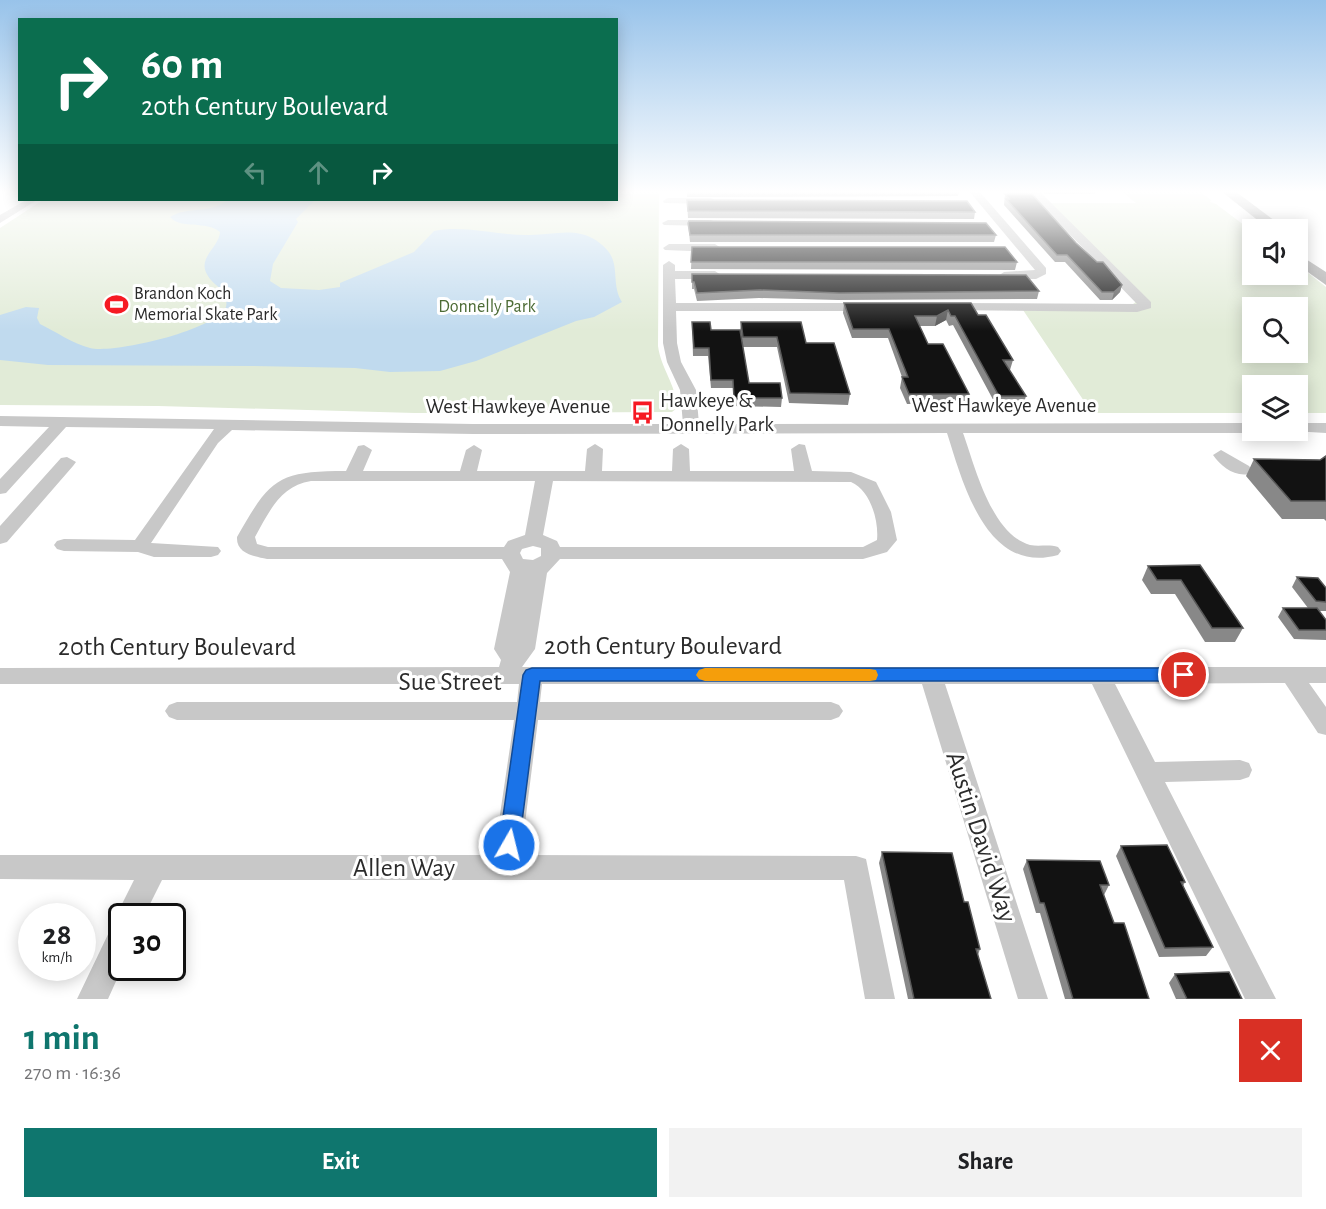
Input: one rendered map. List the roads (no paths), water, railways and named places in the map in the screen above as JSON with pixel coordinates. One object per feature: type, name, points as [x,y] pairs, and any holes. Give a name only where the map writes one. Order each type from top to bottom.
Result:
[{"type":"main road","points":[[1308,250],[1326,263]]},
{"type":"main road","points":[[1308,266],[1326,280]]},
{"type":"street","points":[[669,238],[670,348],[674,362],[688,390],[691,429]]},
{"type":"street","points":[[993,276],[1041,273],[1041,268],[1007,238]]},
{"type":"street","points":[[939,307],[1145,306],[1145,302],[1080,238]]},
{"type":"street","points":[[669,248],[728,248]]},
{"type":"street","points":[[669,275],[729,275]]},
{"type":"street","points":[[669,307],[880,307]]},
{"type":"street","name":"West Hawkeye Avenue","points":[[0,421],[473,429],[1242,428]]},
{"type":"street","points":[[0,489],[62,422]]},
{"type":"street","points":[[140,546],[212,440],[229,424]]},
{"type":"street","points":[[953,428],[983,512],[993,526],[1024,550],[1051,550]]},
{"type":"street","points":[[1308,428],[1326,428]]},
{"type":"street","points":[[593,476],[595,449]]},
{"type":"street","points":[[681,449],[681,476]]},
{"type":"street","points":[[799,449],[804,476]]},
{"type":"street","points":[[352,476],[364,450]]},
{"type":"street","points":[[466,476],[474,450]]},
{"type":"street","points":[[1221,455],[1234,467],[1243,470]]},
{"type":"street","points":[[0,538],[67,462]]},
{"type":"street","points":[[298,476],[804,476],[844,476],[863,481],[870,486],[875,492],[888,532],[888,539],[883,546],[863,553],[547,559],[528,567],[513,559],[267,553],[250,548],[246,543],[246,537],[272,493],[279,485],[298,476]]},
{"type":"street","points":[[533,540],[545,476]]},
{"type":"street","points":[[506,868],[528,711],[518,670],[505,650],[520,572],[513,559],[515,545],[533,540],[550,545],[547,559],[537,573],[524,650],[518,670]]},
{"type":"street","points":[[64,546],[140,546],[154,550],[212,551]]},
{"type":"street","name":"20th Century Boulevard","points":[[0,676],[518,670],[931,675],[1326,675]]},
{"type":"street","name":"Austin David Way","points":[[931,675],[1033,999]]},
{"type":"street","points":[[1099,675],[1261,999]]},
{"type":"street","points":[[1291,675],[1326,726]]},
{"type":"street","name":"Sue Street","points":[[177,711],[831,711]]},
{"type":"street","points":[[1148,772],[1239,770]]},
{"type":"street","name":"Allen Way","points":[[0,867],[855,868],[880,999]]},
{"type":"street","points":[[136,903],[154,867]]},
{"type":"street","points":[[92,999],[108,965]]},
{"type":"water","points":[[219,238],[289,238],[273,264],[270,281],[281,288],[319,290],[340,287],[340,283],[414,252],[428,238],[591,238],[612,257],[617,289],[622,302],[594,317],[576,321],[476,361],[440,371],[390,372],[355,368],[250,366],[48,365],[0,360],[0,315],[26,307],[39,308],[37,318],[40,324],[77,344],[90,348],[102,349],[141,344],[185,332],[204,324],[218,316],[226,307],[225,294],[205,270],[206,258]]},
{"type":"place","name":"Brandon Koch Memorial Skate Park","points":[[116,304]]},
{"type":"place","name":"Hawkeye & Donnelly Park","points":[[642,412]]},
{"type":"park label","name":"Donnelly Park","points":[[487,307]]}]
